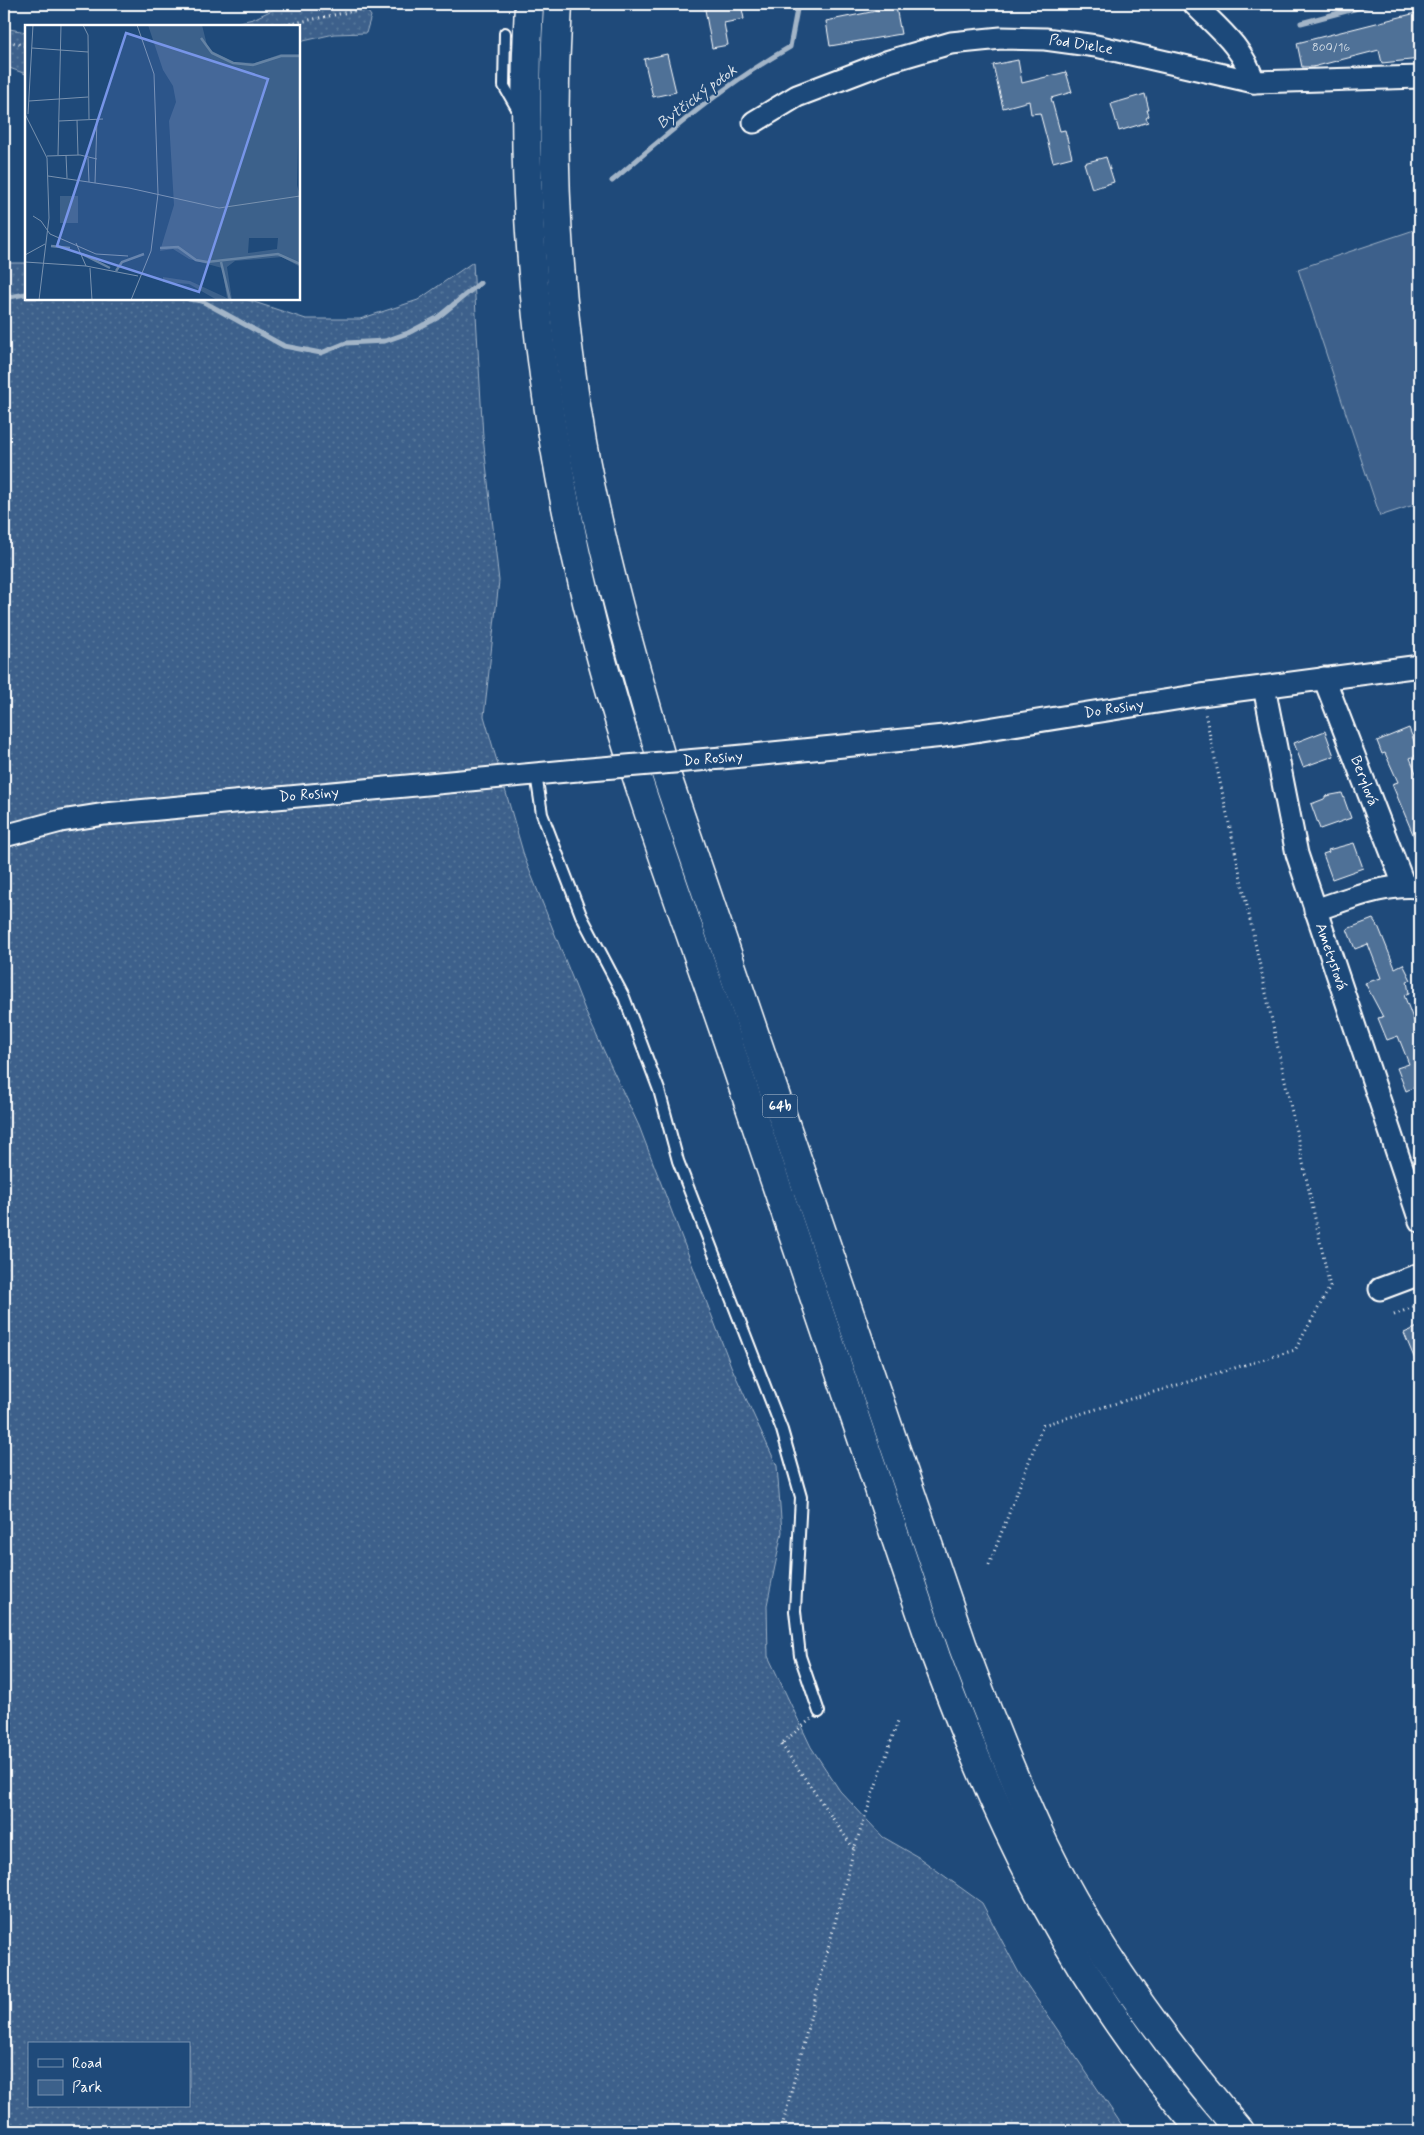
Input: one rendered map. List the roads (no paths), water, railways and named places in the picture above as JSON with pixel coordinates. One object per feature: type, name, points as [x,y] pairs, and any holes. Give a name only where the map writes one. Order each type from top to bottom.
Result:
[{"type":"highway","name":"64b","points":[[529,4],[526,124],[529,238],[535,306],[554,448],[587,605],[636,775],[936,1657],[979,1768],[1020,1858],[1091,1984],[1170,2095],[1202,2131]]},
{"type":"highway","name":"64b","points":[[558,4],[554,126],[558,230],[571,370],[598,522],[632,656],[664,768],[963,1648],[1016,1782],[1045,1845],[1114,1966],[1196,2080],[1240,2131]]},
{"type":"street","points":[[1194,4],[1239,48],[1248,62],[1254,82]]},
{"type":"street","name":"Pod Dielce","points":[[754,122],[797,96],[889,61],[951,43],[1001,38],[1045,39],[1096,46],[1254,82],[1420,77]]},
{"type":"street","name":"Do Rosiny","points":[[4,836],[61,821],[105,814],[944,736],[1202,695],[1420,666]]},
{"type":"street","name":"Berylová","points":[[1324,678],[1412,886]]},
{"type":"street","name":"Ametystová","points":[[1264,686],[1297,854],[1420,1221]]},
{"type":"street","points":[[1315,910],[1379,890],[1412,886]]},
{"type":"street","points":[[1380,1289],[1420,1274]]},
{"type":"lane","points":[[505,33],[504,86],[526,124]]},
{"type":"lane","points":[[536,774],[542,814],[581,914],[624,997],[659,1090],[678,1161],[782,1430],[801,1498],[795,1612],[800,1656],[819,1712]]},
{"type":"waterway","name":"Bytčický potok","points":[[612,181],[720,93],[790,47],[798,4]]},
{"type":"waterway","name":"Bytčický potok","points":[[1301,23],[1373,4]]},
{"type":"waterway","name":"Bytčický potok","points":[[196,300],[202,301],[284,346],[321,353],[346,343],[385,341],[408,333],[437,318],[480,283]]},
{"type":"waterway","name":"Bytčický potok","points":[[4,298],[25,294]]}]
